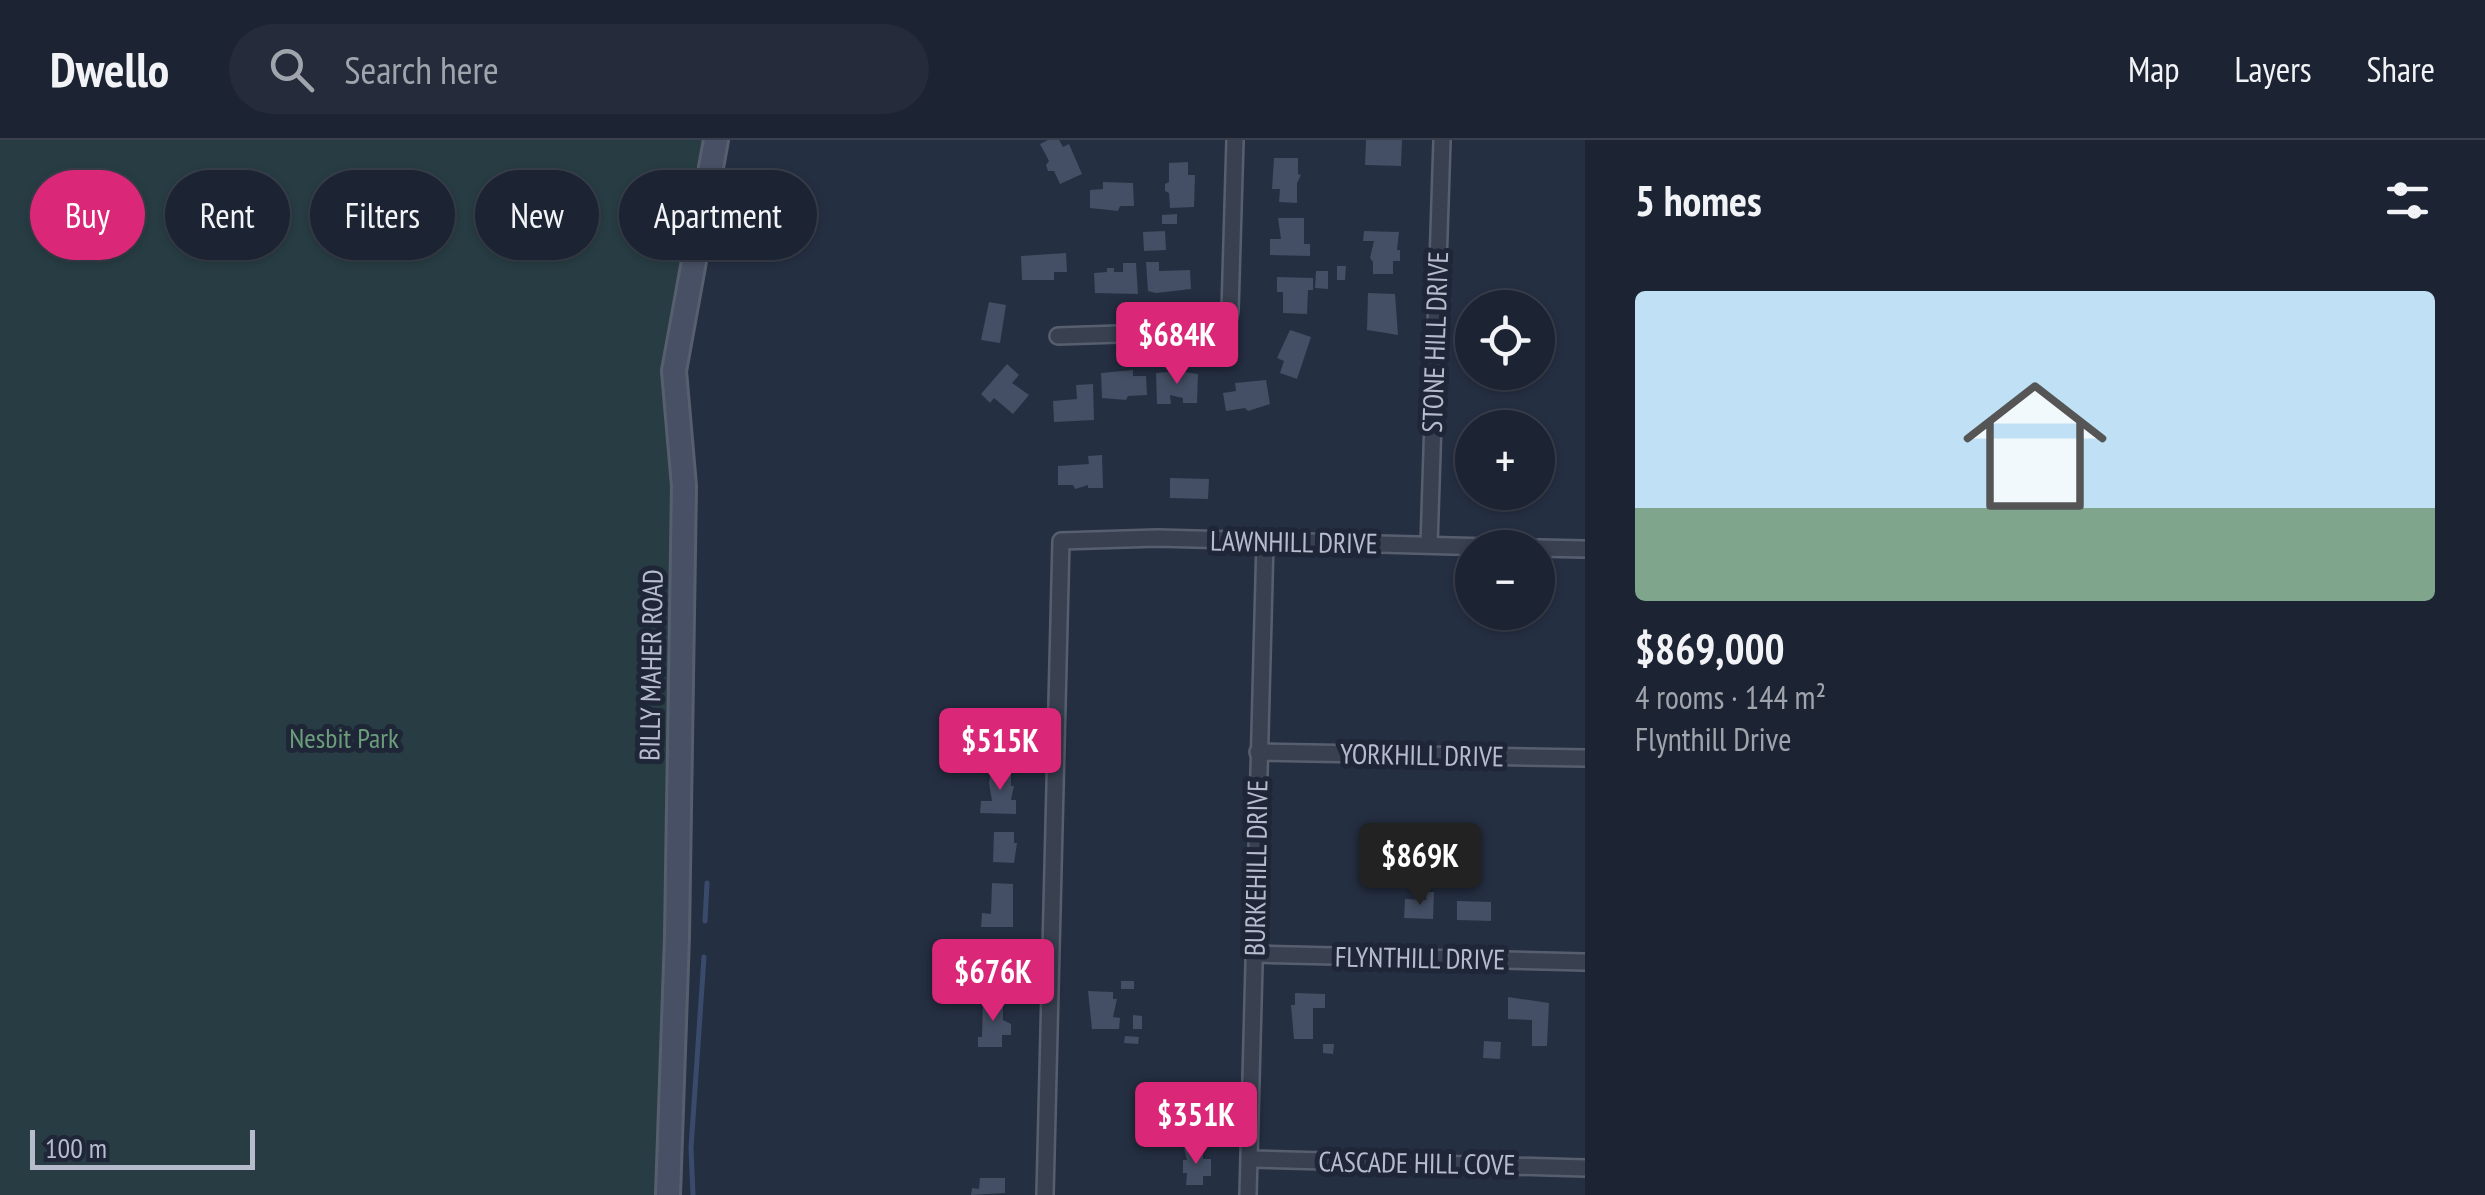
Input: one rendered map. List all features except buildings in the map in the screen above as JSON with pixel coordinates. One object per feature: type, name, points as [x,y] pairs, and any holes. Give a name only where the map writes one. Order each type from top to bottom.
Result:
[{"type":"main road","name":"BILLY MAHER ROAD","points":[[668,1195],[677,936],[684,486],[674,371],[716,140]]},
{"type":"street","points":[[1058,336],[1210,331],[1227,326],[1235,140]]},
{"type":"street","name":"STONE HILL DRIVE","points":[[1429,545],[1442,140]]},
{"type":"street","name":"LAWNHILL DRIVE","points":[[1045,1195],[1061,541],[1157,538],[1455,546]]},
{"type":"street","name":"BURKEHILL DRIVE","points":[[1248,1195],[1265,542]]},
{"type":"street","points":[[1555,548],[1585,549]]},
{"type":"street","name":"YORKHILL DRIVE","points":[[1258,752],[1585,758]]},
{"type":"street","name":"FLYNTHILL DRIVE","points":[[1254,954],[1585,962]]},
{"type":"street","name":"CASCADE HILL COVE","points":[[1250,1160],[1585,1168]]},
{"type":"green space","name":"Nesbit Park","points":[[0,140],[714,140],[709,170],[619,170],[619,260],[692,260],[675,356],[672,1195],[0,1195]]},
{"type":"waterway","points":[[705,921],[707,883]]},
{"type":"waterway","points":[[693,1195],[691,1148],[704,957]]}]
